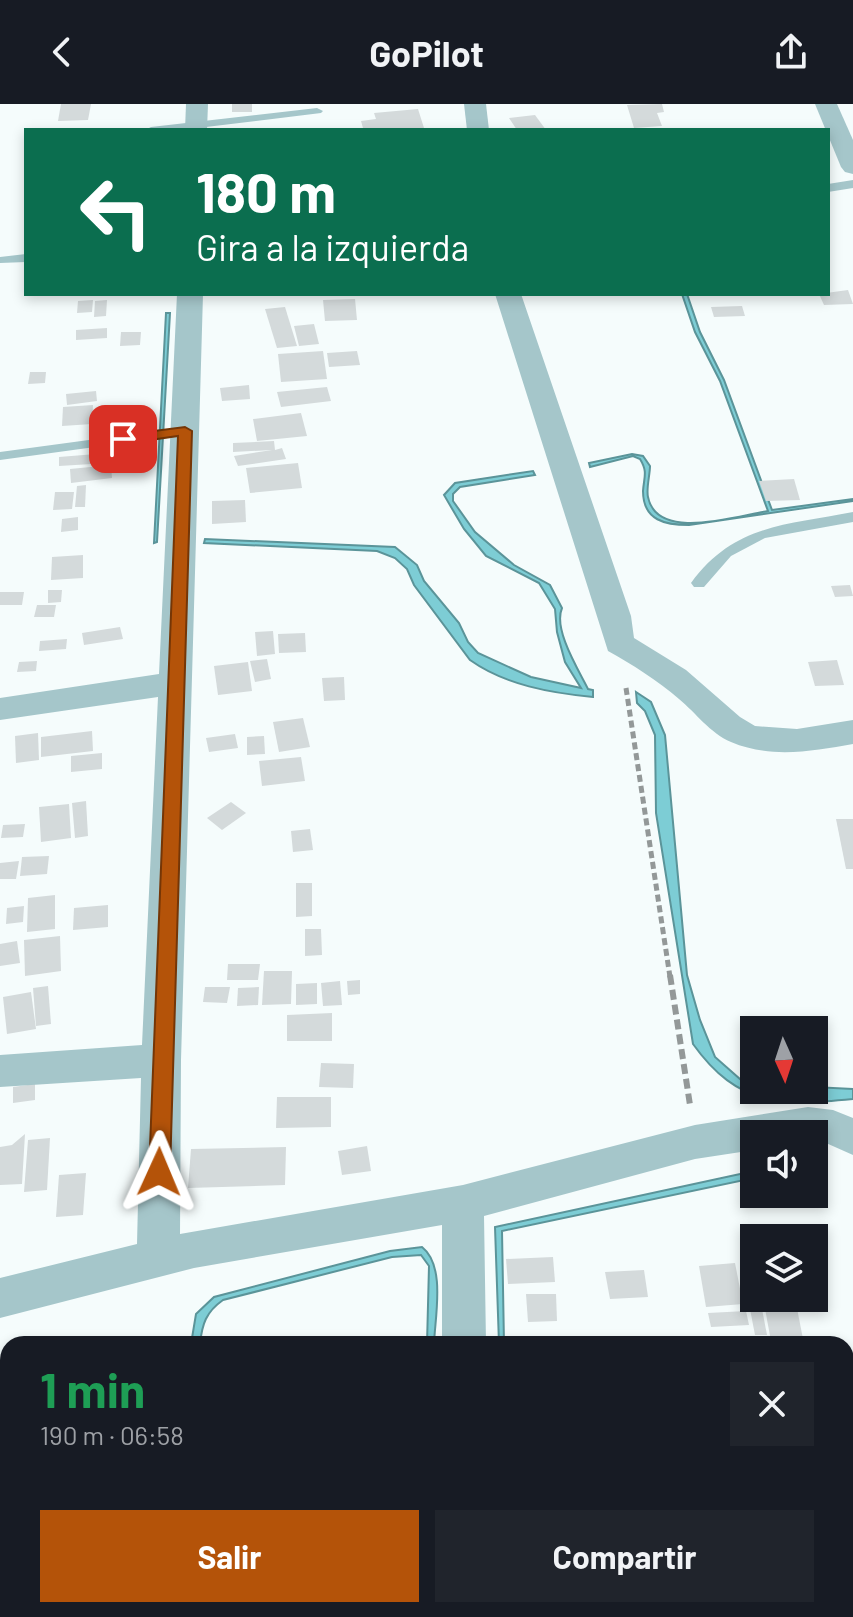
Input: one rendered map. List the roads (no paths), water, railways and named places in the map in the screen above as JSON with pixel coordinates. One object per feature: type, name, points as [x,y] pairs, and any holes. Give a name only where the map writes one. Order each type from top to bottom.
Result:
[{"type":"street","points":[[475,104],[478,128]]},
{"type":"street","points":[[826,104],[853,167]]},
{"type":"street","points":[[158,1257],[161,1060],[190,296]]},
{"type":"street","points":[[509,296],[615,616],[619,643],[667,672],[693,692],[725,724],[746,736],[784,740],[853,732]]},
{"type":"street","points":[[0,709],[176,683]]},
{"type":"street","points":[[0,1071],[161,1060]]},
{"type":"street","points":[[0,1298],[158,1257],[463,1203],[695,1142],[808,1124],[833,1127],[853,1138]]},
{"type":"street","points":[[463,1203],[464,1336]]},
{"type":"lane","points":[[160,128],[197,120],[317,111]]},
{"type":"lane","points":[[830,188],[853,184]]},
{"type":"lane","points":[[4,260],[24,258]]},
{"type":"lane","points":[[0,456],[185,431]]},
{"type":"lane","points":[[699,583],[726,553],[761,534],[853,517]]},
{"type":"water","points":[[683,296],[688,296],[700,332],[724,380],[772,510],[853,499],[723,520],[768,511],[720,381],[695,332]]},
{"type":"water","points":[[166,313],[170,313],[157,542],[154,543]]},
{"type":"water","points":[[632,454],[643,456],[650,466],[647,490],[654,511],[666,519],[681,523],[712,522],[689,525],[672,524],[651,515],[644,501],[645,471],[640,459],[633,456],[590,467],[589,463]]},
{"type":"water","points":[[533,471],[535,475],[460,487],[453,494],[453,501],[475,532],[514,565],[550,585],[562,608],[561,627],[568,649],[588,689],[593,690],[593,697],[513,682],[470,660],[414,585],[407,569],[395,558],[377,551],[204,543],[205,539],[395,547],[417,565],[424,581],[459,623],[468,642],[478,653],[531,677],[581,688],[565,662],[555,609],[539,583],[486,556],[464,529],[444,495],[455,483]]},
{"type":"water","points":[[636,692],[651,702],[665,735],[687,975],[715,1057],[740,1079],[740,1088],[710,1065],[693,1044],[656,813],[655,735],[645,711],[637,703]]},
{"type":"water","points":[[828,1088],[853,1089],[853,1099],[828,1101]]},
{"type":"water","points":[[740,1174],[740,1181],[502,1231],[504,1336],[499,1336],[495,1227]]},
{"type":"water","points":[[422,1247],[429,1255],[437,1279],[435,1336],[427,1336],[429,1266],[421,1255],[392,1257],[223,1300],[206,1319],[201,1336],[192,1336],[196,1314],[214,1297],[390,1251]]}]
